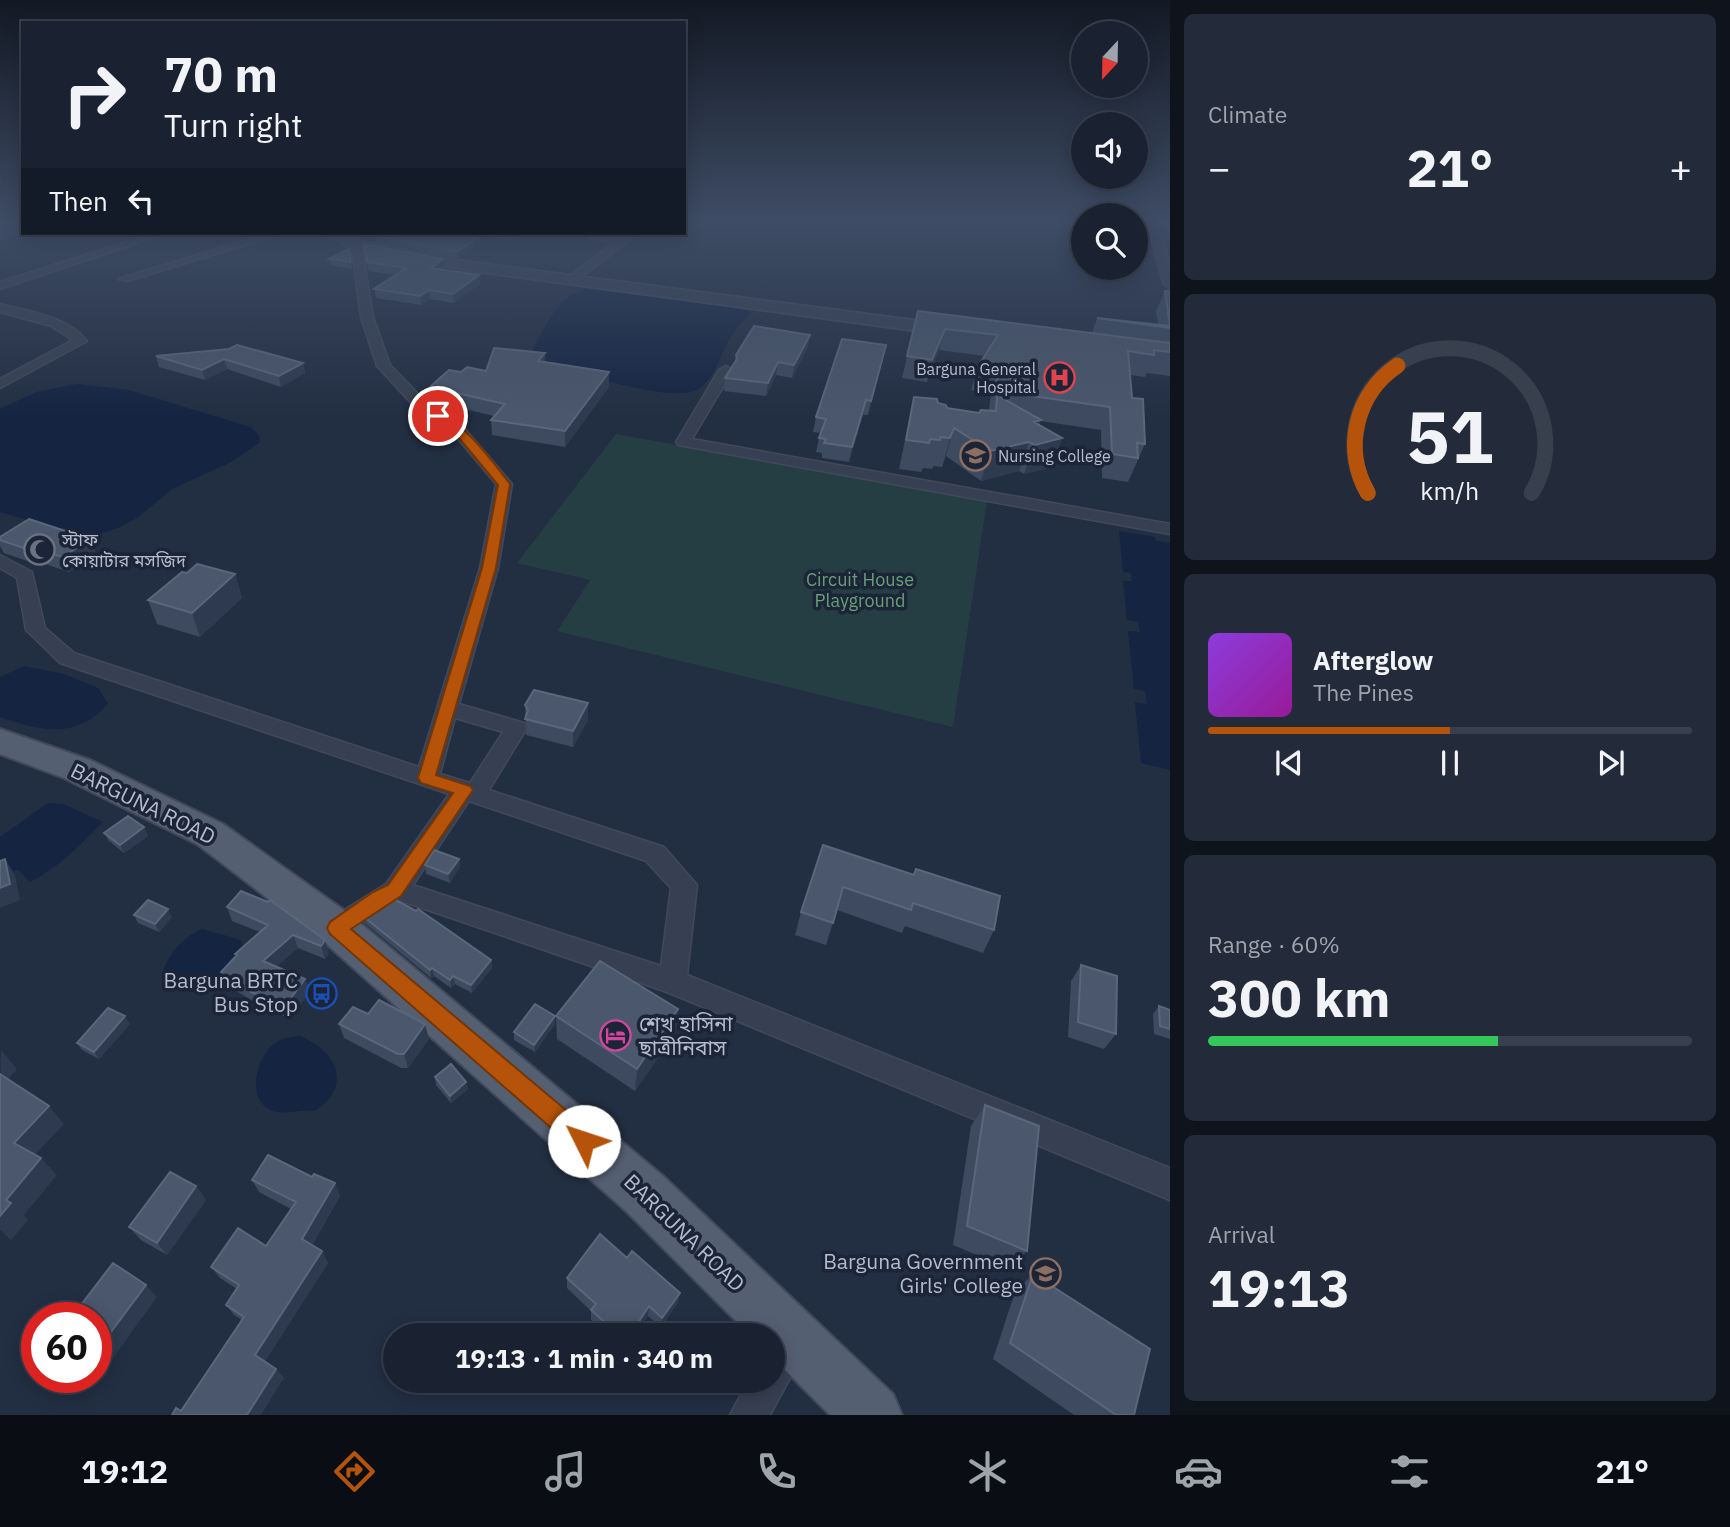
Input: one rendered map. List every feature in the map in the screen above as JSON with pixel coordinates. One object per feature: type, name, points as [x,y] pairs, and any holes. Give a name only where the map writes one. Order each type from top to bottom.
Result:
[{"type":"main road","name":"BARGUNA ROAD","points":[[0,741],[77,769],[210,834],[337,928],[645,1194],[756,1323]]},
{"type":"main road","name":"BARGUNA ROAD","points":[[785,1356],[872,1415]]},
{"type":"street","points":[[362,285],[367,317],[384,366],[417,401],[459,431],[504,484],[489,568],[427,778]]},
{"type":"street","points":[[609,285],[965,332]]},
{"type":"street","points":[[0,308],[57,325],[76,334],[80,341],[0,384]]},
{"type":"street","points":[[726,370],[682,442],[1170,529]]},
{"type":"street","points":[[0,560],[26,576],[36,630],[66,659],[655,855],[684,885],[673,982]]},
{"type":"street","points":[[337,928],[380,898],[395,891],[516,727],[447,708]]},
{"type":"street","points":[[395,891],[673,982],[1170,1184]]},
{"type":"street","points":[[749,1415],[762,1393]]},
{"type":"green space","name":"Circuit House Playground","points":[[616,434],[987,501],[953,727],[557,631],[590,580],[517,563]]},
{"type":"water","points":[[587,289],[741,308],[751,312],[734,332],[706,383],[687,393],[667,393],[618,384],[533,358],[535,346],[558,308],[570,296]]},
{"type":"water","points":[[77,384],[129,390],[250,427],[259,435],[260,442],[233,461],[172,489],[137,518],[96,535],[49,526],[0,512],[0,409],[36,392]]},
{"type":"water","points":[[1119,531],[1155,537],[1156,541],[1170,543],[1170,770],[1141,763],[1135,702],[1147,704],[1145,691],[1134,689],[1128,631],[1140,632],[1138,622],[1127,620],[1123,581],[1132,581],[1131,573],[1123,572]]},
{"type":"water","points":[[24,666],[64,674],[98,688],[108,704],[96,715],[70,728],[43,729],[0,717],[0,677]]},
{"type":"water","points":[[48,803],[63,804],[103,822],[60,863],[30,882],[18,870],[0,874],[0,837]]},
{"type":"water","points":[[202,929],[241,940],[244,955],[212,992],[178,989],[162,975],[165,967],[177,947]]},
{"type":"water","points":[[300,1036],[313,1042],[331,1059],[336,1069],[334,1090],[327,1101],[315,1111],[273,1111],[261,1102],[257,1094],[259,1066],[274,1044],[286,1038]]},
{"type":"building","points":[[380,285],[465,285],[453,294],[429,290],[420,296],[374,289]]},
{"type":"building","points":[[1165,291],[1170,292],[1170,326]]},
{"type":"building","points":[[918,311],[1170,343],[1170,352],[1154,350],[1154,355],[1128,351],[1132,398],[1143,399],[1145,444],[1137,443],[1138,458],[1112,454],[1110,407],[996,391],[997,371],[977,368],[998,335],[945,329],[932,360],[907,356]]},
{"type":"building","points":[[1097,318],[1170,326],[1170,328]]},
{"type":"building","points":[[754,326],[810,335],[794,365],[778,362],[768,383],[725,378],[737,359],[736,355]]},
{"type":"building","points":[[842,339],[886,345],[871,401],[866,400],[852,447],[824,443],[826,439],[819,438],[826,419],[816,417]]},
{"type":"building","points":[[237,345],[303,363],[279,376],[224,359],[202,370],[156,356],[229,349]]},
{"type":"building","points":[[494,348],[545,353],[538,361],[609,372],[565,431],[491,420],[505,404],[430,387],[449,370],[461,372],[467,367],[486,371]]},
{"type":"building","points":[[997,395],[1041,420],[1034,422],[1062,438],[990,451],[954,428],[950,438],[930,439],[929,443],[906,440],[914,397],[937,399],[938,403],[946,405],[947,408],[979,413],[981,410],[996,411]]},
{"type":"building","points":[[29,519],[90,539],[63,557],[38,550],[35,552],[0,540],[0,537]]},
{"type":"building","points":[[197,564],[235,574],[192,613],[148,600],[182,572],[187,573]]},
{"type":"building","points":[[534,690],[588,703],[573,731],[525,719],[528,710],[525,705]]},
{"type":"building","points":[[128,816],[144,827],[120,845],[104,833]]},
{"type":"building","points":[[823,845],[914,875],[916,869],[1000,896],[994,930],[913,903],[911,910],[843,887],[833,923],[801,912]]},
{"type":"building","points":[[434,850],[459,859],[448,874],[425,865]]},
{"type":"building","points":[[5,859],[10,884],[0,888],[0,861]]},
{"type":"building","points":[[241,891],[268,902],[270,900],[325,940],[321,946],[293,935],[263,961],[305,979],[285,1006],[251,992],[221,972],[237,955],[235,954],[268,925],[227,907]]},
{"type":"building","points":[[392,898],[416,911],[418,909],[491,960],[471,985],[453,976],[450,980],[432,968],[430,970],[364,917]]},
{"type":"building","points":[[148,900],[168,909],[155,924],[134,915]]},
{"type":"building","name":"শেখ হাসিনা ছাত্রীনিবাস","points":[[600,961],[678,1009],[637,1069],[556,1016]]},
{"type":"building","points":[[1081,965],[1117,976],[1116,1034],[1078,1022]]},
{"type":"building","points":[[379,1000],[425,1024],[404,1054],[398,1054],[339,1024],[353,1007],[368,1014]]},
{"type":"building","points":[[535,1004],[555,1016],[534,1045],[514,1032]]},
{"type":"building","points":[[1159,1006],[1170,1010],[1170,1029],[1160,1026]]},
{"type":"building","points":[[108,1008],[125,1016],[94,1052],[77,1043]]},
{"type":"building","points":[[451,1064],[466,1082],[450,1096],[435,1077]]},
{"type":"building","points":[[0,1074],[49,1106],[14,1143],[41,1158],[6,1200],[11,1203],[0,1216]]},
{"type":"building","points":[[985,1105],[1039,1126],[1027,1251],[967,1226]]},
{"type":"building","points":[[268,1155],[312,1177],[314,1174],[335,1183],[302,1239],[322,1251],[255,1355],[276,1369],[247,1415],[172,1415],[176,1408],[181,1411],[244,1317],[226,1305],[239,1285],[211,1267],[238,1228],[266,1246],[296,1202],[252,1180]]},
{"type":"building","points":[[170,1172],[196,1186],[157,1243],[129,1227]]},
{"type":"building","points":[[600,1234],[627,1258],[632,1251],[680,1293],[662,1318],[649,1306],[638,1323],[606,1323],[591,1310],[596,1304],[567,1278]]},
{"type":"building","points":[[113,1263],[146,1285],[112,1331],[112,1302],[83,1302]]},
{"type":"building","points":[[1033,1274],[1150,1349],[1134,1415],[1116,1415],[1010,1343]]},
{"type":"place","name":"Barguna General Hospital","points":[[1059,378]]},
{"type":"place","name":"Nursing College","points":[[975,456]]},
{"type":"place","name":"স্টাফ কোয়াটার মসজিদ","points":[[39,550]]},
{"type":"place","name":"Barguna BRTC Bus Stop","points":[[321,993]]},
{"type":"place","name":"শেখ হাসিনা ছাত্রীনিবাস","points":[[616,1036]]},
{"type":"place","name":"Barguna Government Girls' College","points":[[1046,1274]]},
{"type":"route","points":[[438,416],[459,431],[504,484],[489,568],[427,778],[464,790],[395,891],[380,898],[337,928],[584,1141]]}]
